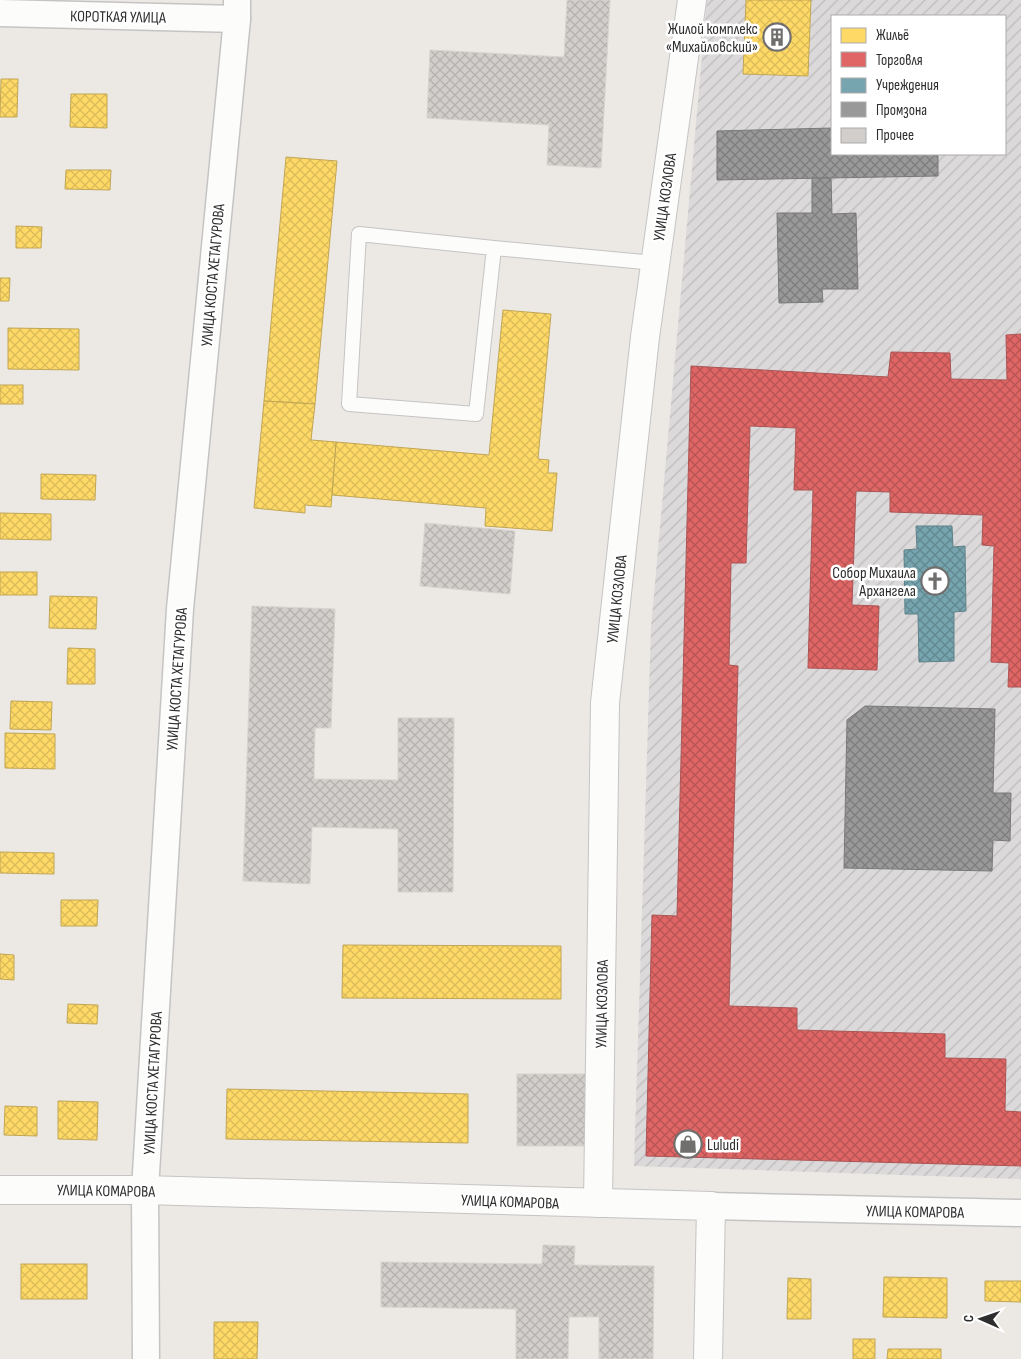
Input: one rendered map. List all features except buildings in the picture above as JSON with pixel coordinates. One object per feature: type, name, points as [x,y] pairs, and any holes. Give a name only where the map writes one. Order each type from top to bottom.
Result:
[{"type":"street","name":"УЛИЦА КОЗЛОВА","points":[[598,1203],[605,703],[645,337],[692,0]]},
{"type":"street","name":"КОРОТКАЯ УЛИЦА","points":[[0,13],[237,9]]},
{"type":"street","name":"УЛИЦА КОСТА ХЕТАГУРОВА","points":[[146,1359],[146,1190],[180,609],[237,9]]},
{"type":"street","name":"УЛИЦА КОМАРОВА","points":[[0,1190],[146,1190],[1021,1213]]},
{"type":"street","points":[[708,1359],[711,1206]]},
{"type":"lane","points":[[494,248],[476,414],[349,404],[359,234],[655,263]]},
{"type":"shaded area","points":[[707,0],[1021,0],[1021,1179],[634,1166],[651,628]]},
{"type":"place","name":"Жилой комплекс «Михайловский»","points":[[777,37]]},
{"type":"place","name":"Собор Михаила Архангела","points":[[935,581]]},
{"type":"place","name":"Luludi","points":[[688,1144]]}]
